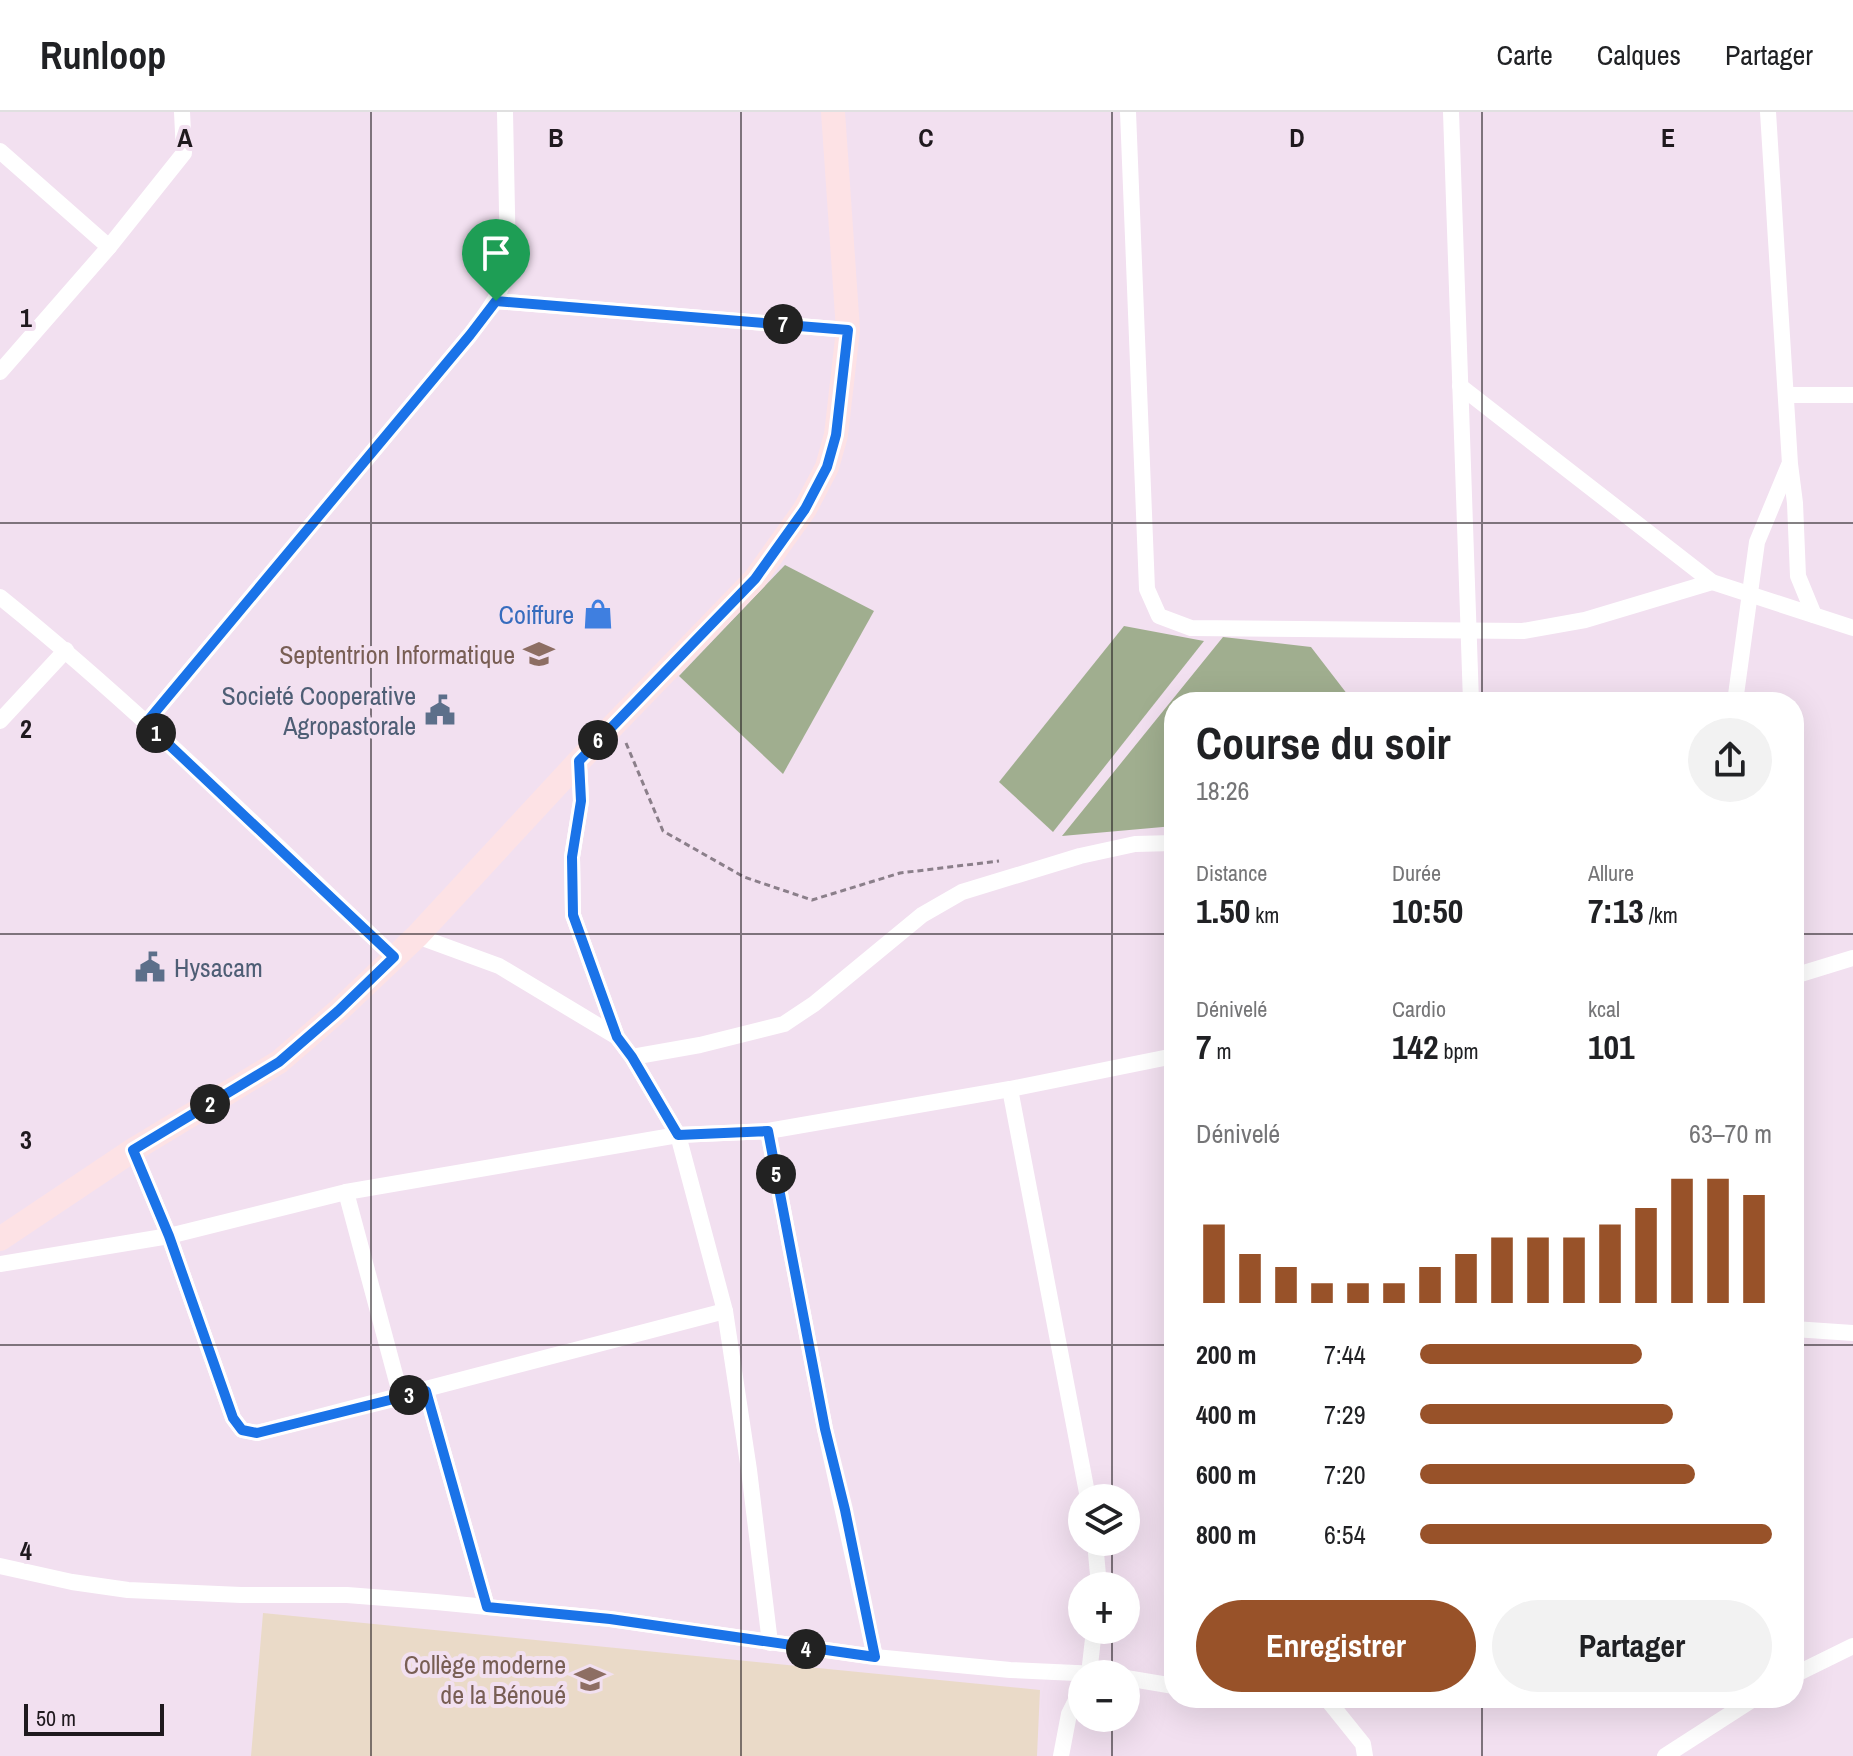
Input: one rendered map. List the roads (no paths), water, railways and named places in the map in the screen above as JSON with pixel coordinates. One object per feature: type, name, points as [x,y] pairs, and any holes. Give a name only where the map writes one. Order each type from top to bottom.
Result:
[{"type":"street","points":[[0,372],[109,247],[184,153],[182,112]]},
{"type":"street","points":[[146,723],[496,301],[505,281],[508,261],[505,112]]},
{"type":"street","points":[[0,1239],[133,1150],[279,1062],[338,1011],[417,936],[579,761],[755,579],[805,509],[827,467],[836,435],[848,330],[833,112]]},
{"type":"street","points":[[1128,112],[1147,589],[1159,616],[1191,628],[1523,631],[1585,620],[1712,582]]},
{"type":"street","points":[[1451,112],[1471,692]]},
{"type":"street","points":[[1768,112],[1798,576],[1814,615]]},
{"type":"street","points":[[0,151],[109,247]]},
{"type":"street","points":[[496,301],[848,330]]},
{"type":"street","points":[[1460,386],[1712,582],[1853,628]]},
{"type":"street","points":[[1788,395],[1853,395]]},
{"type":"street","points":[[1736,692],[1757,542],[1790,464]]},
{"type":"street","points":[[0,597],[66,650],[146,723],[394,957]]},
{"type":"street","points":[[0,721],[66,650]]},
{"type":"street","points":[[579,761],[581,801],[572,857],[573,915],[617,1037],[678,1135],[725,1311],[749,1470],[770,1643]]},
{"type":"street","points":[[632,1057],[700,1045],[784,1024],[814,1004],[922,915],[962,892],[1080,856],[1135,844],[1164,843]]},
{"type":"street","points":[[417,936],[499,966],[617,1037]]},
{"type":"street","points":[[1804,973],[1853,958]]},
{"type":"street","points":[[0,1264],[169,1236],[346,1192],[678,1135],[768,1131],[1010,1089],[1164,1058]]},
{"type":"street","points":[[1010,1089],[1085,1484]]},
{"type":"street","points":[[768,1131],[825,1429],[875,1657]]},
{"type":"street","points":[[133,1150],[169,1236],[233,1418],[242,1430],[257,1433],[725,1311]]},
{"type":"street","points":[[346,1192],[401,1397]]},
{"type":"street","points":[[1804,1330],[1853,1333]]},
{"type":"street","points":[[426,1391],[487,1607]]},
{"type":"street","points":[[0,1566],[72,1582],[128,1590],[241,1595],[347,1595],[487,1607],[610,1619],[875,1657],[1068,1673]]},
{"type":"street","points":[[1804,1670],[1853,1646]]},
{"type":"street","points":[[1140,1680],[1164,1684]]},
{"type":"street","points":[[1334,1708],[1363,1744],[1365,1756]]},
{"type":"street","points":[[1665,1756],[1739,1708]]},
{"type":"street","points":[[1061,1756],[1068,1719]]},
{"type":"place","name":"Coiffure","points":[[598,614]]},
{"type":"place","name":"Septentrion Informatique","points":[[539,654]]},
{"type":"place","name":"Societé Cooperative Agropastorale","points":[[440,710]]},
{"type":"place","name":"Hysacam","points":[[150,967]]},
{"type":"place","name":"Collège moderne de la Bénoué","points":[[590,1679]]}]
